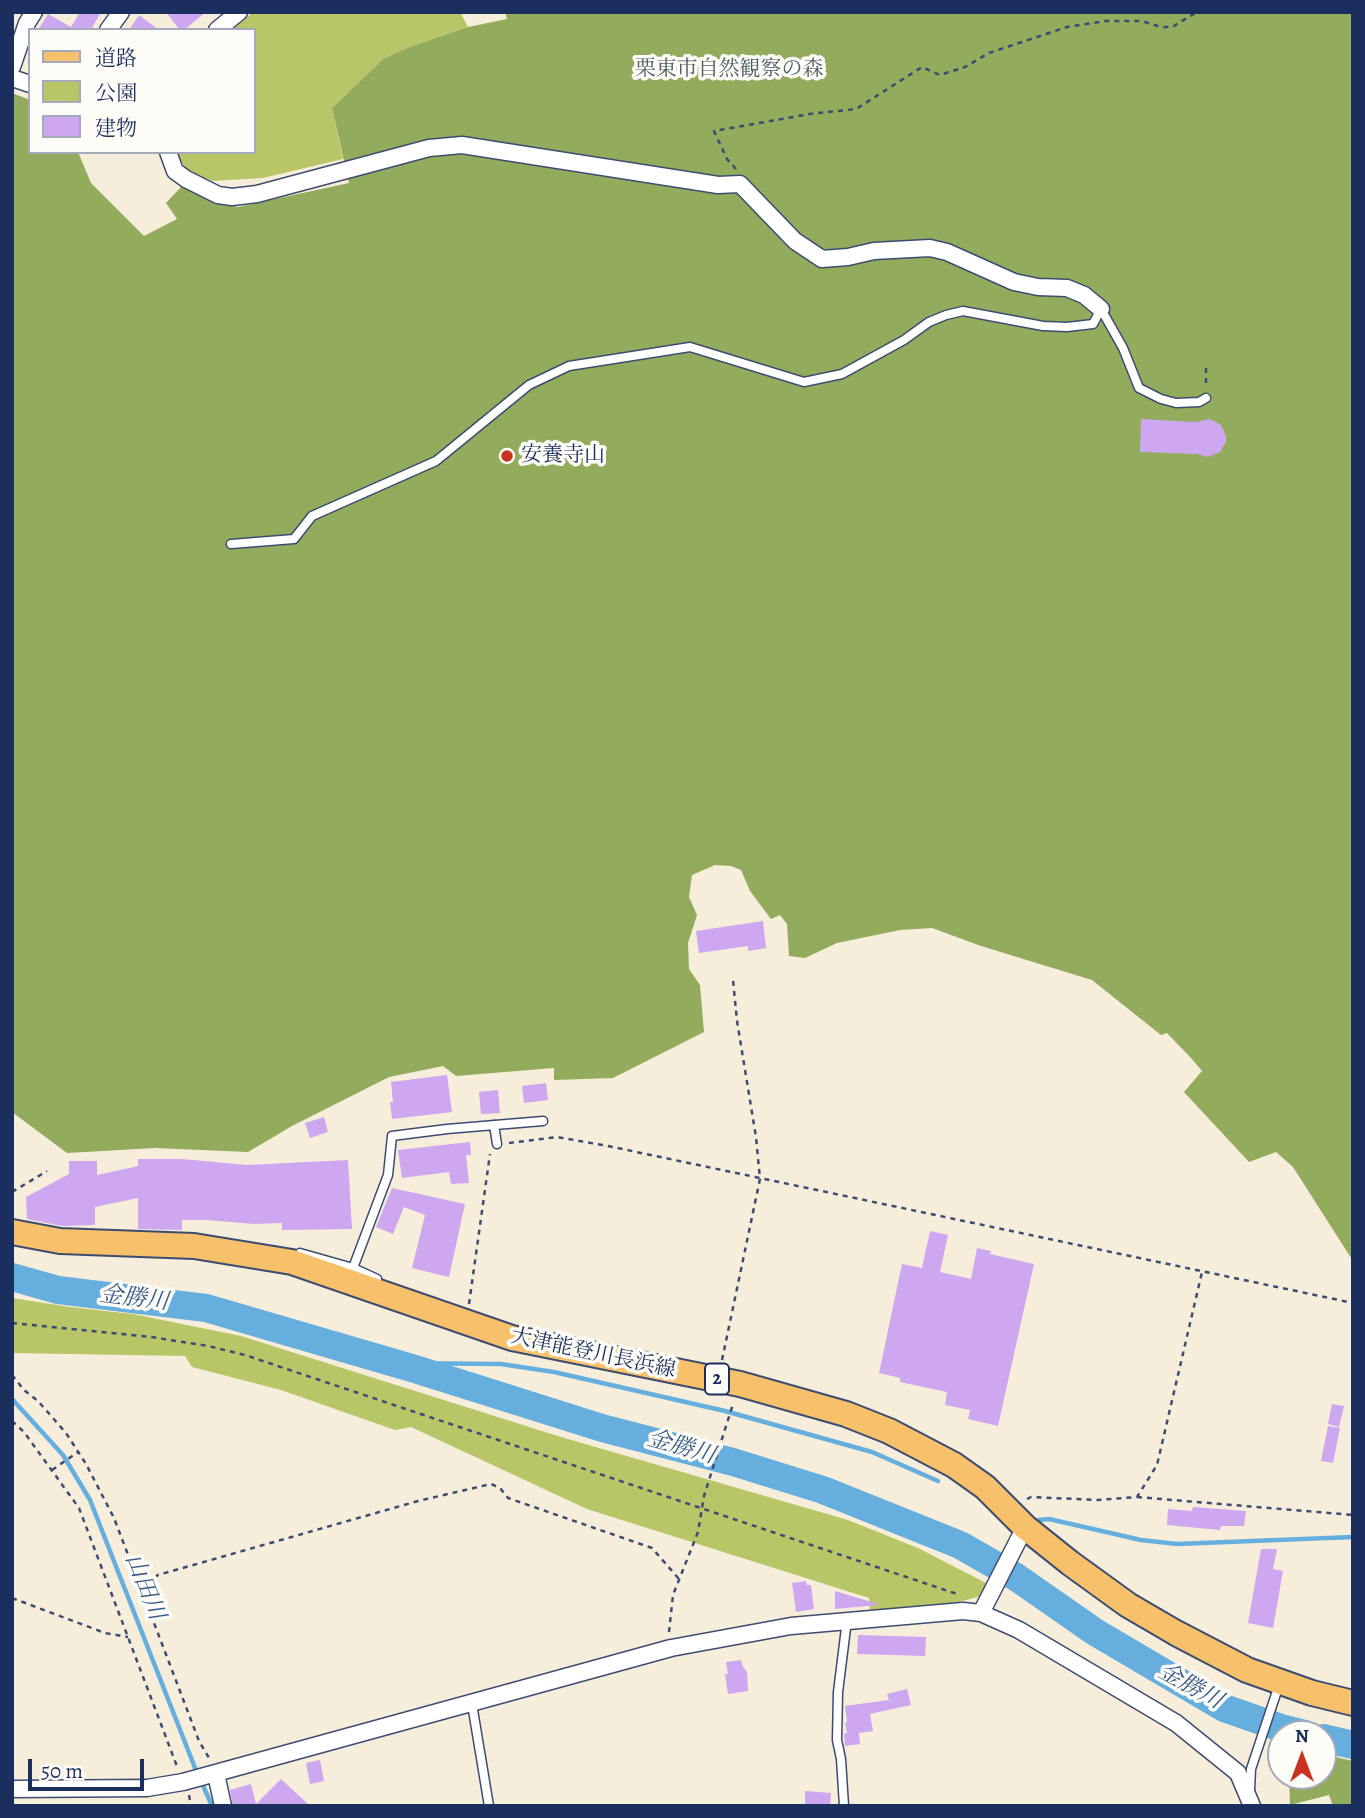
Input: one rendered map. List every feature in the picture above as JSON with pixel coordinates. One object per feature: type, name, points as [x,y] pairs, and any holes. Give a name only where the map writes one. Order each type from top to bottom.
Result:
[{"type":"main road","name":"大津能登川長浜線","points":[[12,1232],[60,1241],[194,1246],[265,1256],[292,1262],[512,1338],[846,1415],[889,1431],[954,1465],[985,1487],[1018,1524],[1128,1605],[1278,1687],[1353,1703]]},
{"type":"street","points":[[12,67],[27,23],[34,12]]},
{"type":"street","points":[[109,28],[121,12]]},
{"type":"street","points":[[219,28],[239,12]]},
{"type":"street","points":[[169,154],[175,171],[186,179],[218,195],[232,197],[257,194],[429,148],[462,145],[718,185],[740,184],[795,242],[822,259],[874,251],[930,248],[947,252],[1014,282],[1038,287],[1067,288],[1083,295],[1101,309]]},
{"type":"street","points":[[985,1606],[1018,1524]]},
{"type":"street","points":[[12,1789],[146,1788],[186,1782],[668,1649],[791,1626],[963,1611],[985,1606],[1018,1630],[1177,1723],[1238,1773],[1251,1801]]},
{"type":"street","points":[[213,1775],[223,1806]]},
{"type":"lane","points":[[1101,309],[1123,348],[1139,388],[1161,399],[1176,402],[1199,402],[1206,398]]},
{"type":"lane","points":[[232,544],[294,540],[312,516],[436,461],[529,385],[569,366],[690,347],[804,382],[842,374],[904,340],[929,322],[946,315],[972,312],[1043,326],[1067,327],[1093,324],[1101,309]]},
{"type":"lane","points":[[354,1268],[388,1175],[391,1136],[543,1121]]},
{"type":"lane","points":[[494,1125],[497,1144]]},
{"type":"lane","points":[[265,1256],[290,1252],[315,1256],[354,1268],[379,1280],[388,1296]]},
{"type":"lane","points":[[844,1806],[837,1740],[838,1692],[847,1620]]},
{"type":"lane","points":[[1251,1801],[1251,1769],[1278,1687]]},
{"type":"lane","points":[[472,1704],[489,1806]]},
{"type":"path","points":[[740,184],[742,175],[727,159],[715,131],[810,114],[856,109],[922,67],[940,75],[965,67],[989,52],[1067,27],[1106,21],[1142,21],[1161,27],[1172,27],[1197,12]]},
{"type":"path","points":[[1206,368],[1206,398]]},
{"type":"path","points":[[668,1649],[669,1615],[673,1595],[698,1532],[726,1388],[760,1179],[733,980]]},
{"type":"path","points":[[467,1324],[491,1145],[557,1137],[1353,1303]]},
{"type":"path","points":[[12,1192],[47,1171]]},
{"type":"path","points":[[1137,1497],[1157,1465],[1202,1272]]},
{"type":"path","points":[[12,1323],[151,1337],[245,1355],[701,1510],[947,1590],[985,1606]]},
{"type":"path","points":[[12,1375],[23,1390],[38,1401],[66,1433],[114,1518],[213,1775]]},
{"type":"path","points":[[12,1422],[54,1469],[79,1508],[186,1782]]},
{"type":"path","points":[[54,1469],[77,1453]]},
{"type":"path","points":[[141,1592],[158,1575],[418,1501],[491,1484],[508,1498],[652,1548],[679,1579]]},
{"type":"path","points":[[1018,1524],[1031,1497],[1097,1500],[1137,1497],[1353,1515]]},
{"type":"path","points":[[12,1598],[105,1633],[129,1637]]},
{"type":"green space","points":[[253,12],[460,12],[468,27],[383,59],[332,108],[343,159],[263,178],[213,181],[189,172],[176,154],[256,154],[256,28],[234,28]]},
{"type":"green space","name":"栗東市自然観察の森","points":[[505,12],[1353,12],[1353,1261],[1293,1167],[1276,1152],[1249,1162],[1184,1092],[1202,1071],[1191,1058],[1167,1033],[1161,1035],[1092,980],[932,928],[900,930],[837,943],[805,958],[789,956],[787,924],[780,915],[771,919],[750,891],[741,870],[731,866],[715,865],[692,875],[689,897],[697,915],[688,943],[689,969],[700,985],[704,1032],[613,1078],[554,1080],[554,1068],[456,1076],[443,1066],[389,1077],[292,1126],[248,1152],[155,1148],[67,1153],[12,1112],[12,93],[28,99],[28,154],[79,154],[91,183],[144,236],[177,219],[166,203],[182,186],[218,203],[238,207],[349,183],[332,108],[383,59],[468,27],[507,19]]},
{"type":"green space","points":[[12,1298],[133,1314],[241,1336],[561,1437],[848,1520],[918,1548],[986,1583],[981,1596],[932,1609],[870,1611],[869,1598],[587,1509],[411,1427],[395,1430],[281,1390],[192,1367],[185,1356],[12,1353]]},
{"type":"green space","points":[[1337,1757],[1353,1761],[1353,1806],[1333,1806],[1329,1795],[1290,1805],[1289,1790],[1337,1790]]},
{"type":"building","points":[[80,12],[101,12],[92,28],[39,28],[48,14],[71,27]]},
{"type":"building","points":[[166,12],[206,12],[186,28],[178,28]]},
{"type":"building","points":[[139,15],[156,28],[130,28]]},
{"type":"building","points":[[1141,419],[1195,422],[1210,419],[1221,425],[1226,442],[1220,452],[1208,457],[1197,454],[1140,452]]},
{"type":"building","points":[[763,921],[766,948],[748,951],[748,946],[699,953],[696,931]]},
{"type":"building","points":[[447,1075],[452,1112],[392,1119],[391,1082]]},
{"type":"building","points":[[546,1083],[548,1100],[524,1103],[522,1086]]},
{"type":"building","points":[[498,1090],[500,1113],[481,1114],[479,1092]]},
{"type":"building","points":[[324,1117],[328,1132],[310,1138],[305,1123]]},
{"type":"building","points":[[470,1142],[471,1155],[466,1155],[469,1183],[451,1184],[449,1172],[402,1178],[398,1150]]},
{"type":"building","points":[[138,1159],[182,1159],[247,1165],[348,1160],[352,1229],[282,1230],[282,1223],[182,1220],[182,1230],[138,1229],[138,1198],[95,1207],[95,1225],[62,1226],[27,1219],[26,1197],[69,1174],[69,1161],[97,1161],[97,1175],[138,1166]]},
{"type":"building","points":[[392,1188],[465,1204],[449,1277],[412,1268],[425,1215],[404,1207],[393,1234],[376,1227]]},
{"type":"building","points":[[930,1231],[948,1235],[940,1272],[971,1279],[977,1248],[991,1251],[990,1254],[1034,1264],[998,1426],[968,1419],[970,1410],[945,1405],[947,1392],[900,1382],[900,1378],[879,1373],[902,1264],[922,1268]]},
{"type":"building","points":[[1332,1404],[1344,1406],[1339,1427],[1328,1424]]},
{"type":"building","points":[[1328,1426],[1340,1428],[1333,1463],[1321,1461]]},
{"type":"building","points":[[1193,1507],[1246,1511],[1244,1526],[1221,1526],[1220,1530],[1167,1525],[1168,1509],[1192,1511]]},
{"type":"building","points":[[1261,1549],[1277,1549],[1273,1569],[1283,1571],[1273,1628],[1248,1623]]},
{"type":"building","points":[[806,1581],[807,1585],[811,1585],[814,1609],[796,1612],[792,1583]]},
{"type":"building","points":[[835,1591],[878,1604],[878,1605],[835,1609]]},
{"type":"building","points":[[858,1635],[926,1637],[925,1656],[857,1654]]},
{"type":"building","points":[[741,1660],[747,1672],[748,1691],[728,1694],[726,1662]]},
{"type":"building","points":[[907,1689],[911,1705],[870,1714],[873,1731],[859,1733],[860,1744],[845,1746],[845,1706],[889,1700],[887,1694]]},
{"type":"building","points":[[320,1760],[324,1781],[310,1784],[306,1763]]},
{"type":"building","points":[[281,1779],[310,1806],[233,1806],[230,1790],[251,1784],[256,1804]]},
{"type":"building","points":[[805,1791],[831,1793],[830,1806],[805,1806]]},
{"type":"waterway","name":"金勝川","points":[[12,1277],[58,1290],[206,1308],[415,1369],[602,1428],[733,1462],[823,1490],[960,1545],[1016,1577],[1095,1632],[1224,1708],[1267,1723]]},
{"type":"waterway","points":[[393,1363],[501,1364],[554,1372],[725,1411],[872,1452],[938,1481]]},
{"type":"waterway","name":"山田川","points":[[12,1399],[63,1455],[90,1500],[197,1773]]},
{"type":"waterway","points":[[1039,1520],[1049,1519],[1141,1540],[1177,1544],[1353,1537]]},
{"type":"waterway","name":"金勝川","points":[[1337,1741],[1353,1745]]},
{"type":"waterway","name":"山田川","points":[[201,1781],[212,1806]]},
{"type":"place","name":"安養寺山","points":[[507,456]]}]
